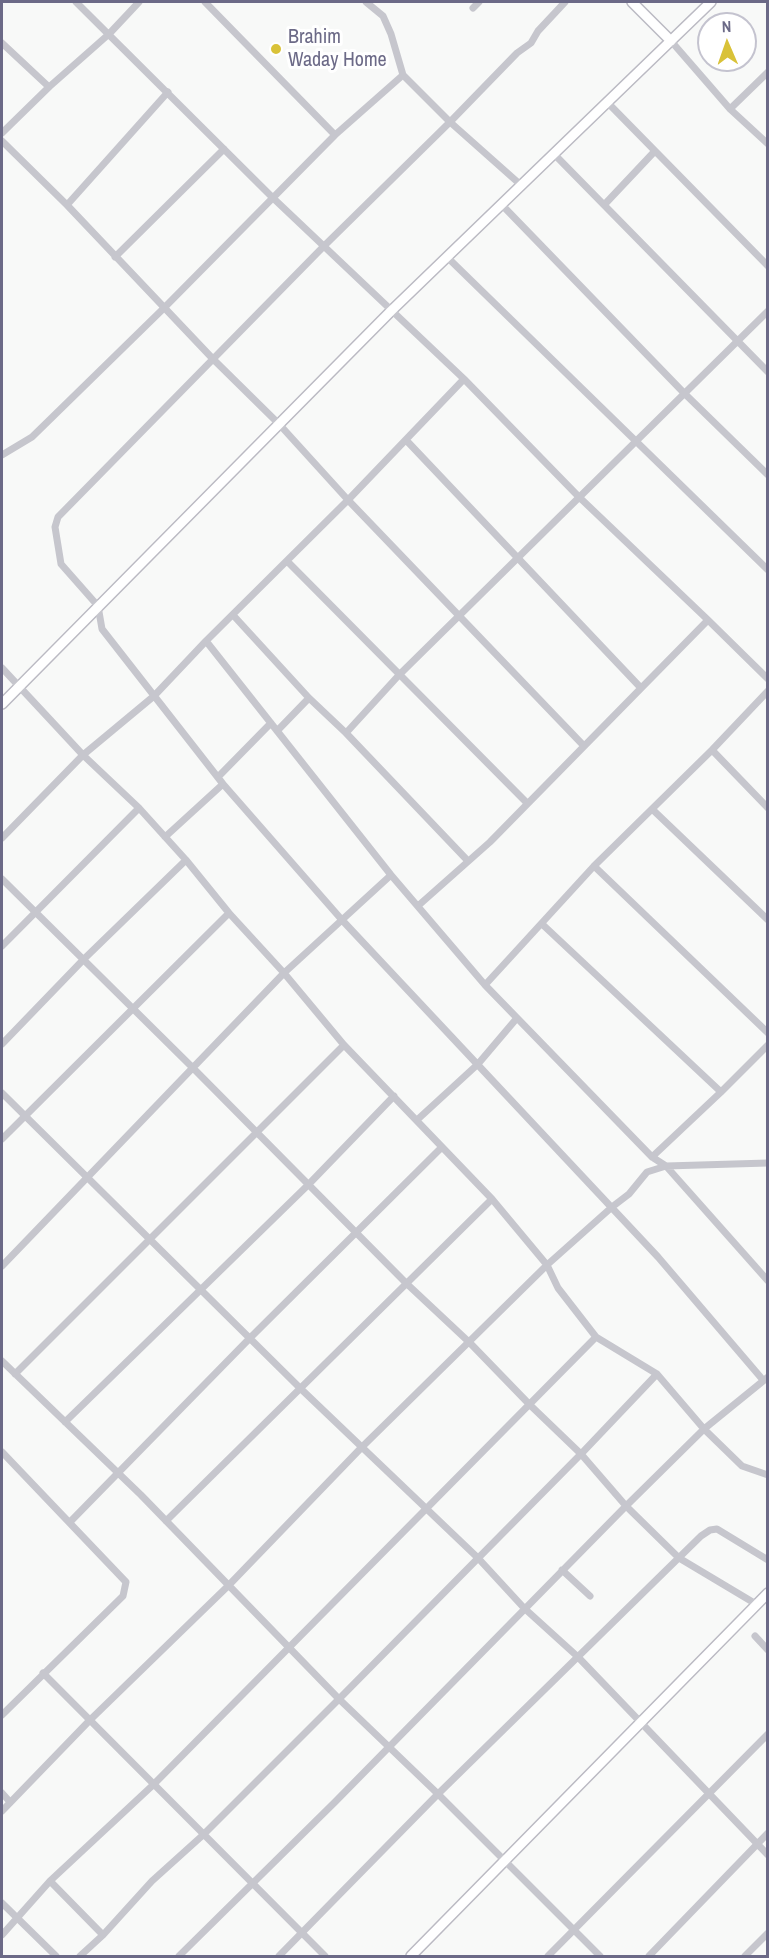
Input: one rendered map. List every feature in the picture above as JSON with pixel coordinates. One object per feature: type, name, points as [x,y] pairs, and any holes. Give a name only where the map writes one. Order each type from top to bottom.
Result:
[{"type":"street","points":[[76,2],[272,197],[464,379],[578,496],[768,679]]},
{"type":"street","points":[[2,133],[109,34],[139,2]]},
{"type":"street","points":[[205,2],[335,135]]},
{"type":"street","points":[[366,2],[383,16],[403,75],[450,122],[522,186]]},
{"type":"street","points":[[473,8],[479,2]]},
{"type":"street","points":[[179,1956],[704,1429],[765,1379],[658,1257],[342,920],[223,784],[102,628],[98,606],[61,564],[55,522],[66,509],[324,246],[517,53],[531,43],[538,31],[565,2]]},
{"type":"street","points":[[632,2],[671,41],[730,109],[768,144]]},
{"type":"street","points":[[2,704],[392,310],[711,2]]},
{"type":"street","points":[[2,43],[50,87]]},
{"type":"street","points":[[730,109],[768,72]]},
{"type":"street","points":[[2,455],[32,437],[164,308],[335,135],[403,75]]},
{"type":"street","points":[[67,206],[168,93]]},
{"type":"street","points":[[607,102],[768,266]]},
{"type":"street","points":[[2,141],[279,424],[348,500],[460,614],[584,746]]},
{"type":"street","points":[[115,257],[224,149]]},
{"type":"street","points":[[604,204],[654,152]]},
{"type":"street","points":[[554,154],[768,372]]},
{"type":"street","points":[[502,206],[684,393],[768,475]]},
{"type":"street","points":[[447,257],[768,570]]},
{"type":"street","points":[[346,733],[399,675],[578,496],[768,311]]},
{"type":"street","points":[[2,838],[83,755],[154,696],[464,379]]},
{"type":"street","points":[[406,440],[641,688]]},
{"type":"street","points":[[287,561],[527,803]]},
{"type":"street","points":[[233,615],[309,698],[346,733],[468,861]]},
{"type":"street","points":[[419,905],[527,803],[708,620]]},
{"type":"street","points":[[206,641],[391,874],[485,986],[652,1157],[666,1166],[768,1281]]},
{"type":"street","points":[[2,668],[83,755],[139,808],[344,1045],[492,1199],[547,1265],[558,1288],[596,1337],[657,1374],[704,1429],[742,1466],[768,1475]]},
{"type":"street","points":[[485,986],[594,866],[712,750],[768,691]]},
{"type":"street","points":[[277,730],[309,698]]},
{"type":"street","points":[[218,777],[271,723]]},
{"type":"street","points":[[712,750],[768,807]]},
{"type":"street","points":[[165,837],[223,784]]},
{"type":"street","points":[[2,946],[139,808]]},
{"type":"street","points":[[652,808],[768,920]]},
{"type":"street","points":[[2,1044],[186,860]]},
{"type":"street","points":[[594,866],[768,1033]]},
{"type":"street","points":[[2,1266],[284,973],[391,874]]},
{"type":"street","points":[[2,879],[406,1283],[470,1342],[581,1454],[626,1506],[679,1558],[756,1604]]},
{"type":"street","points":[[2,1139],[229,913]]},
{"type":"street","points":[[542,924],[721,1092]]},
{"type":"street","points":[[417,1120],[478,1064],[517,1018]]},
{"type":"street","points":[[15,1374],[148,1238],[344,1045]]},
{"type":"street","points":[[652,1157],[768,1045]]},
{"type":"street","points":[[2,1093],[301,1389],[478,1558],[524,1608],[578,1657],[768,1856]]},
{"type":"street","points":[[65,1422],[308,1185],[394,1096]]},
{"type":"street","points":[[70,1522],[442,1147]]},
{"type":"street","points":[[2,1811],[90,1720],[228,1586],[362,1447],[547,1265],[629,1194],[647,1172],[666,1166],[768,1163]]},
{"type":"street","points":[[166,1521],[492,1199]]},
{"type":"street","points":[[2,1935],[50,1881],[153,1785],[596,1337]]},
{"type":"street","points":[[2,1361],[166,1521],[288,1648],[600,1956]]},
{"type":"street","points":[[80,1956],[103,1935],[152,1881],[203,1835],[339,1699],[657,1374]]},
{"type":"street","points":[[2,1452],[126,1582],[123,1596],[2,1715]]},
{"type":"street","points":[[279,1956],[438,1794],[701,1536],[710,1530],[717,1529],[768,1560]]},
{"type":"street","points":[[562,1570],[590,1596]]},
{"type":"street","points":[[411,1956],[505,1863],[768,1593]]},
{"type":"street","points":[[755,1636],[768,1650]]},
{"type":"street","points":[[43,1673],[326,1956]]},
{"type":"street","points":[[548,1956],[768,1734]]},
{"type":"street","points":[[2,1793],[10,1802]]},
{"type":"street","points":[[649,1956],[768,1833]]},
{"type":"street","points":[[50,1881],[103,1935]]},
{"type":"street","points":[[2,1904],[56,1956]]},
{"type":"street","points":[[745,1956],[768,1933]]},
{"type":"place","name":"Brahim Waday Home","points":[[276,49]]}]
